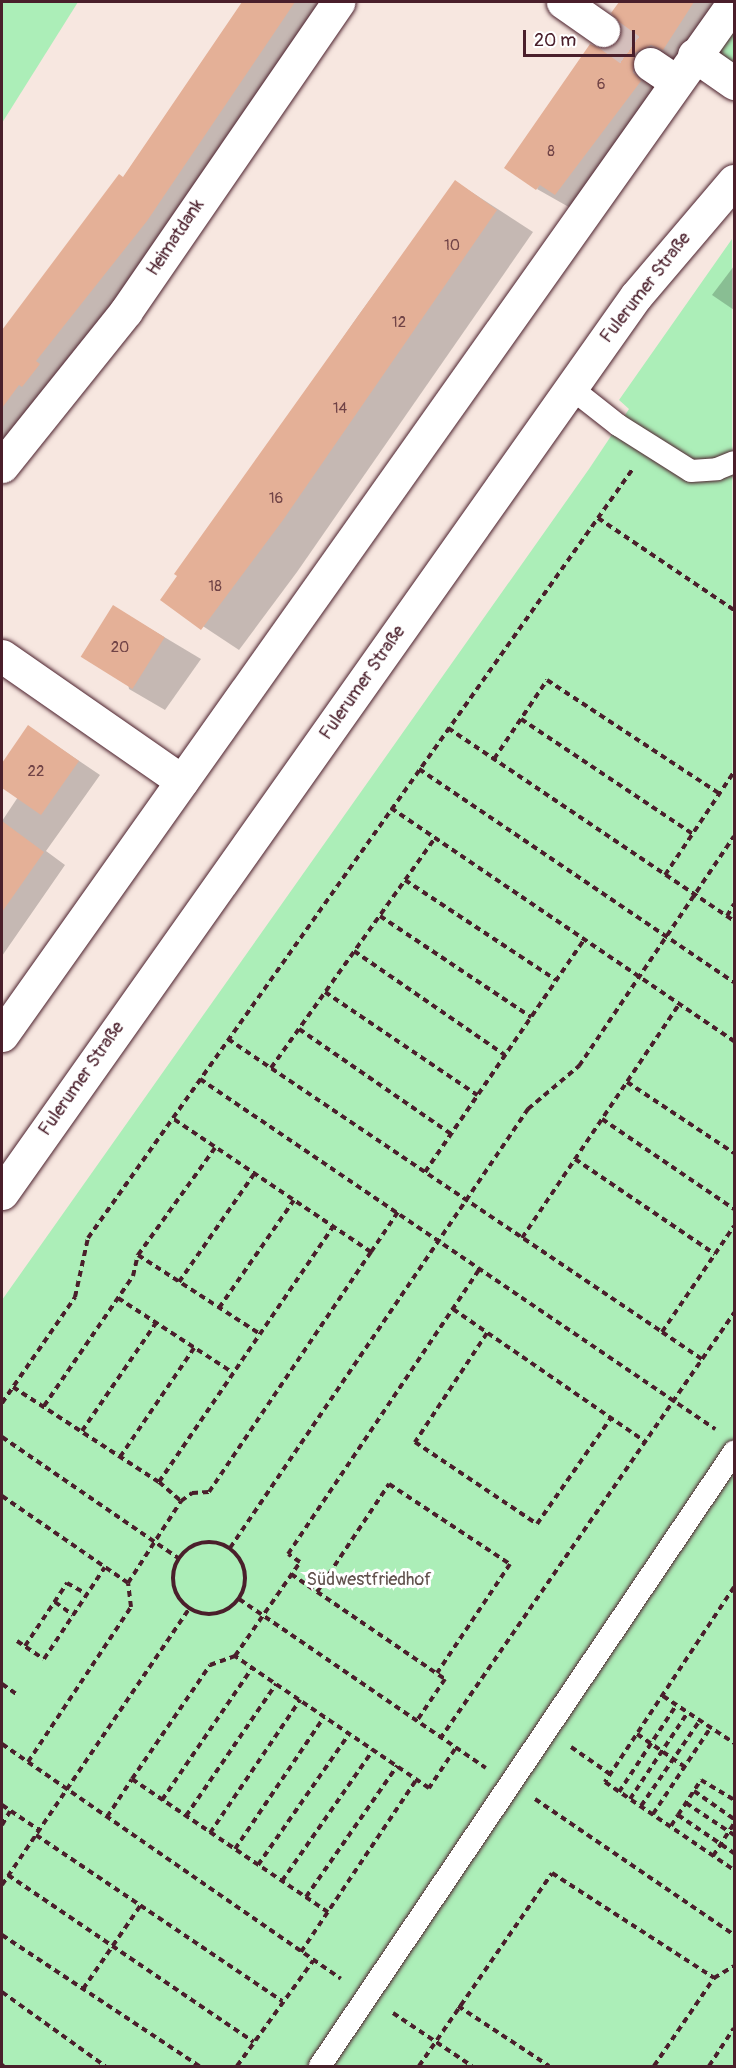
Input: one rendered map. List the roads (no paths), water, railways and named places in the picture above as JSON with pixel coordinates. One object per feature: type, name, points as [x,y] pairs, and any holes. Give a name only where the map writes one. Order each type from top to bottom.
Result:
[{"type":"street","name":"Heimatdank","points":[[2,466],[126,311],[338,2]]},
{"type":"street","points":[[563,2],[603,30]]},
{"type":"street","points":[[2,1035],[182,781],[663,73],[694,56],[734,2]]},
{"type":"street","points":[[694,56],[735,84]]},
{"type":"street","name":"Fulerumer Straße","points":[[2,1193],[636,296],[735,180]]},
{"type":"street","points":[[2,656],[182,781]]},
{"type":"lane","points":[[571,388],[649,445],[691,471],[717,469],[735,462]]},
{"type":"lane","points":[[320,2067],[735,1452]]},
{"type":"tunnel","points":[[603,30],[650,64]]},
{"type":"park label","name":"Südwestfriedhof","points":[[369,1580]]}]
